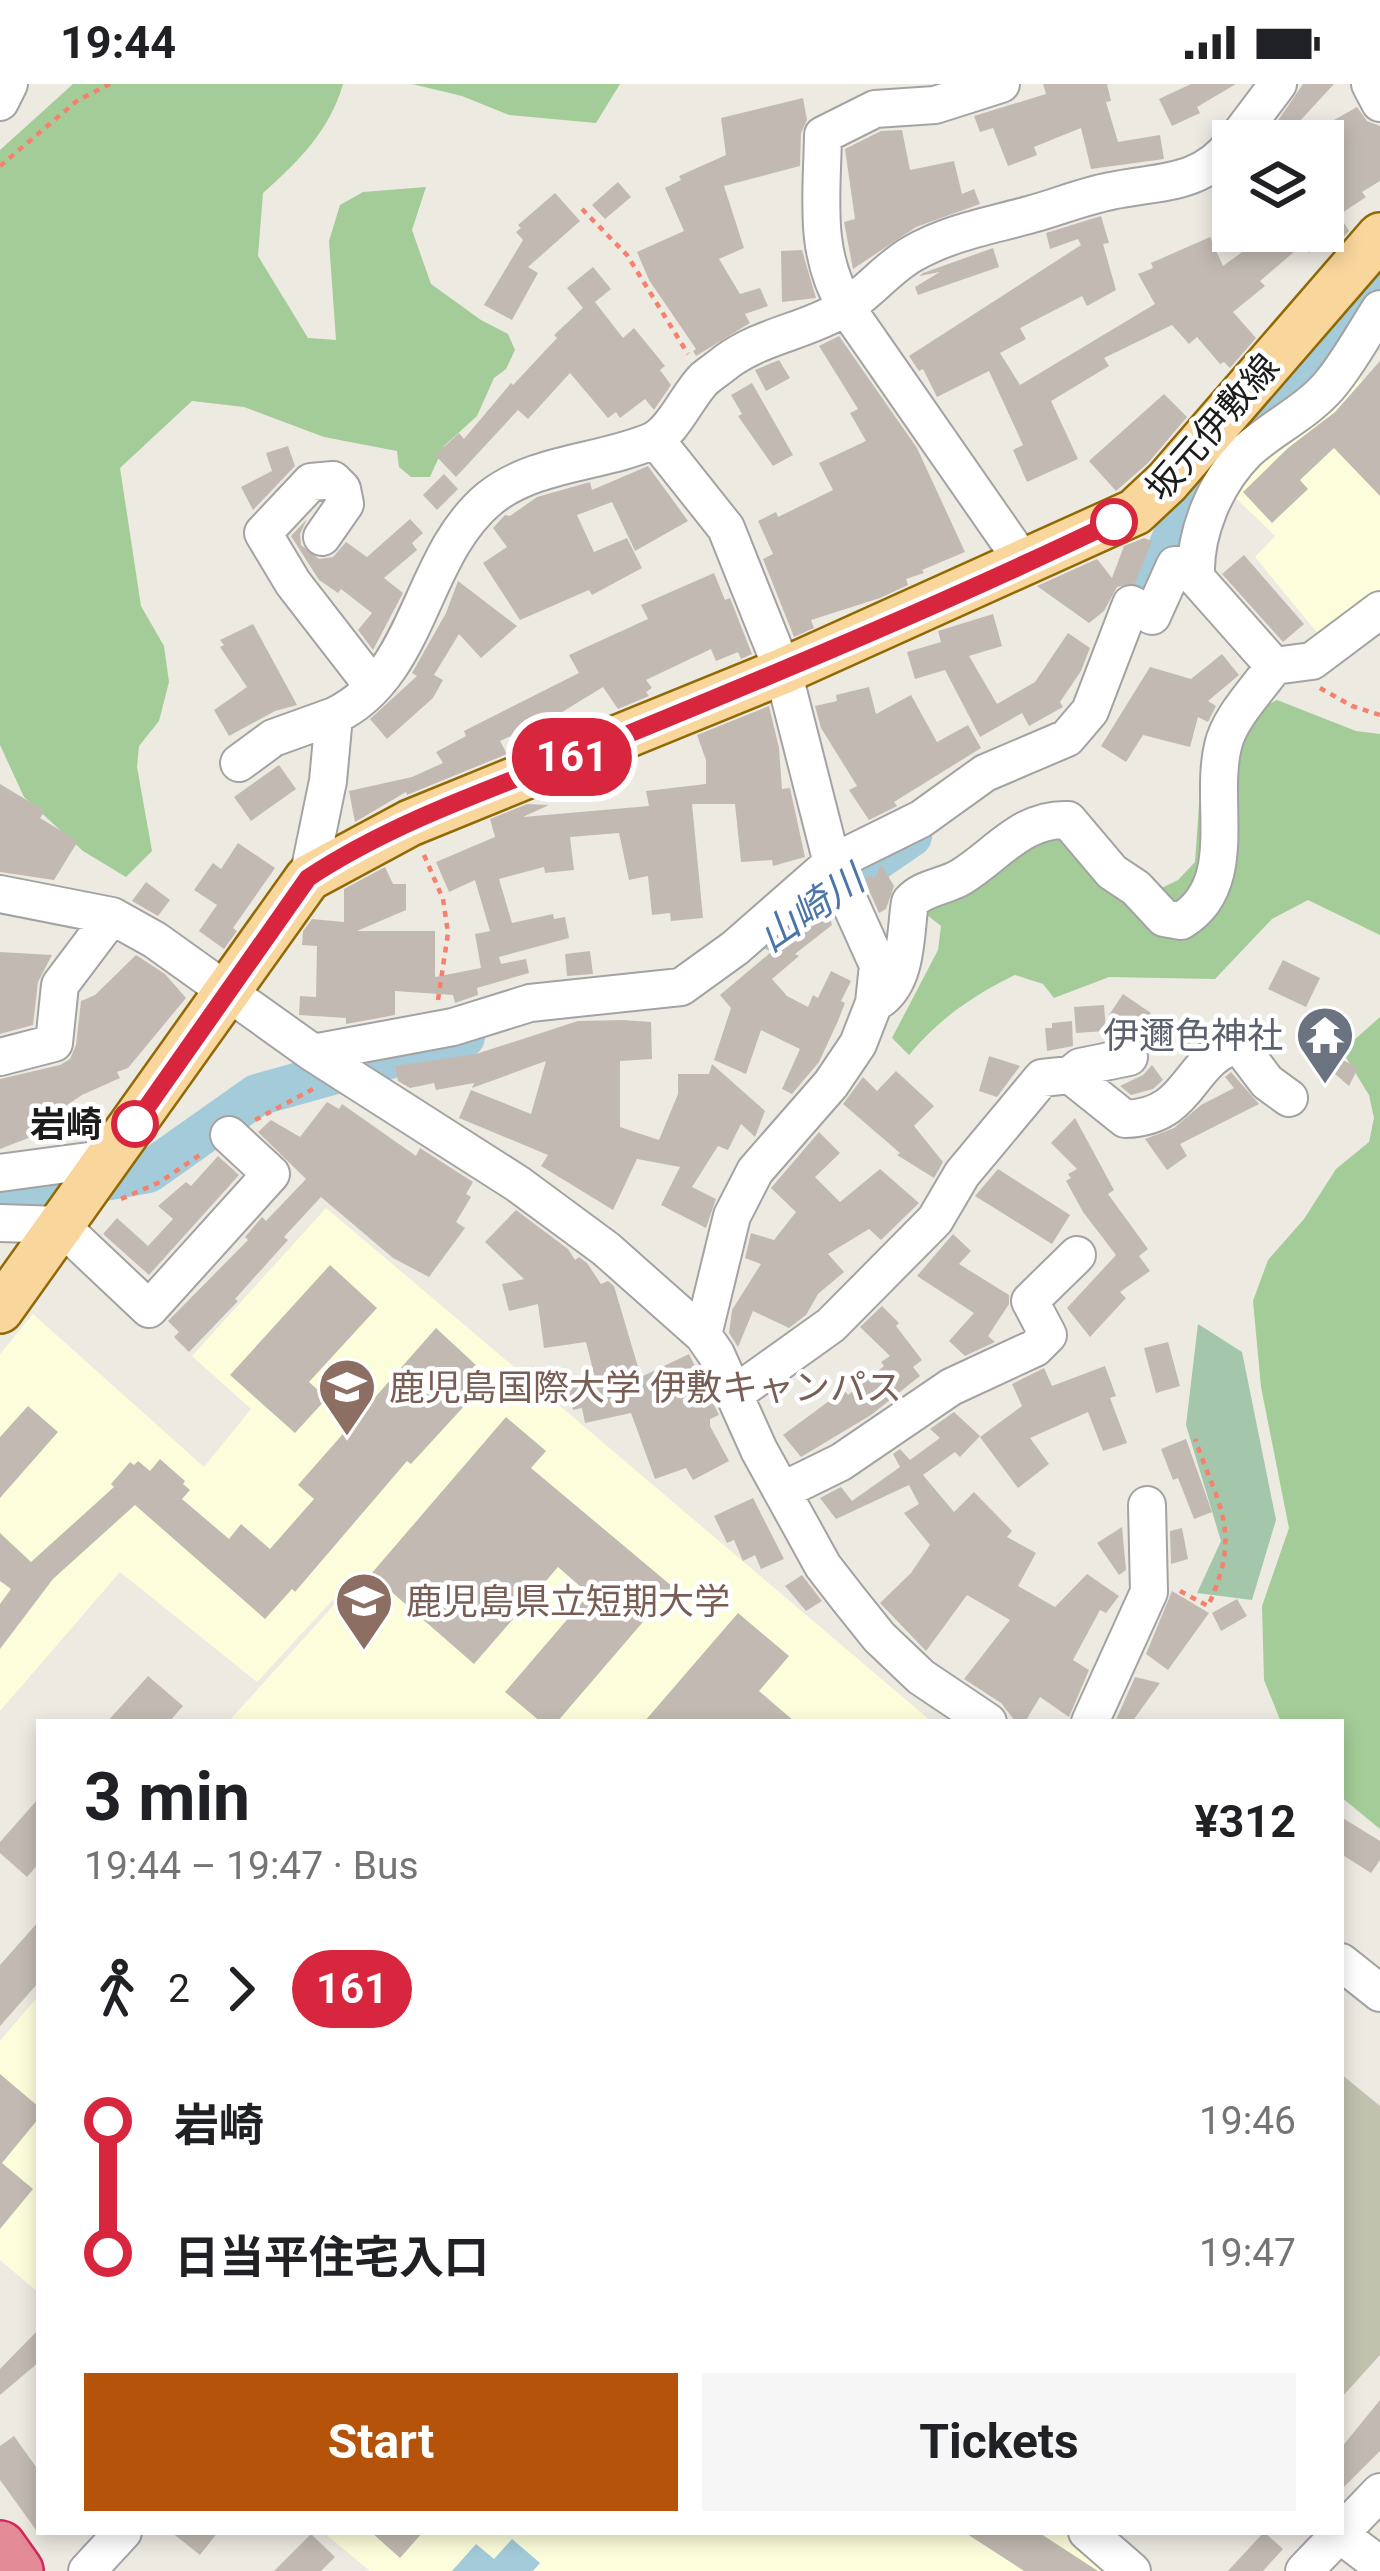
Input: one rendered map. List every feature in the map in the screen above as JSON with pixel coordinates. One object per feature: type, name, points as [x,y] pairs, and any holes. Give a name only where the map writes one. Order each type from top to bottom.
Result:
[{"type":"highway","points":[[0,2547],[17,2571]]},
{"type":"main road","name":"坂元伊敷線","points":[[0,1310],[308,878],[410,824],[783,670],[1135,512],[1380,236]]},
{"type":"street","points":[[0,102],[9,84]]},
{"type":"street","points":[[1001,84],[935,105],[874,109],[823,135],[822,237],[828,277],[846,307],[1024,563]]},
{"type":"street","points":[[1251,120],[1278,84]]},
{"type":"street","points":[[1370,84],[1380,104]]},
{"type":"street","points":[[239,763],[273,738],[352,707],[415,626],[437,568],[492,496],[534,476],[656,440],[704,380],[759,340],[807,328],[846,307],[907,256],[948,235],[1111,191],[1170,184],[1199,174],[1212,162]]},
{"type":"street","points":[[1274,666],[1196,578],[1198,547],[1222,483],[1248,451],[1326,390],[1380,309]]},
{"type":"street","points":[[656,440],[726,528],[783,670],[832,863],[878,965],[874,1004],[857,1044],[831,1084],[754,1171],[732,1216],[703,1335]]},
{"type":"street","points":[[322,537],[345,505],[342,489],[333,480],[311,482],[262,533],[293,583],[372,685]]},
{"type":"street","points":[[1148,502],[1198,547]]},
{"type":"street","points":[[313,1053],[441,1030],[530,1003],[681,987],[735,948],[832,863],[921,819],[985,773],[1067,738],[1090,711],[1142,610],[1175,565],[1198,547]]},
{"type":"street","points":[[874,1004],[890,992],[898,976],[910,902],[916,895],[957,880],[1022,830],[1047,819],[1069,820],[1112,872],[1136,888],[1163,918],[1180,921],[1195,912],[1216,880],[1223,740],[1274,666],[1312,661],[1380,610]]},
{"type":"street","points":[[308,878],[328,781],[334,716]]},
{"type":"street","points":[[0,894],[112,916],[155,940],[350,1078],[561,1214],[703,1335],[736,1393],[759,1450],[824,1566],[879,1637],[921,1677],[984,1719]]},
{"type":"street","points":[[0,1057],[54,1043],[60,986],[112,916]]},
{"type":"street","points":[[1070,1076],[1125,1119],[1149,1118],[1173,1105],[1220,1049],[1239,1045],[1267,1082],[1288,1098]]},
{"type":"street","points":[[736,1393],[831,1325],[935,1220],[962,1174],[1042,1078],[1070,1076],[1080,1067],[1129,1057]]},
{"type":"street","points":[[0,1223],[64,1219],[149,1309],[271,1174],[229,1135]]},
{"type":"street","points":[[0,1173],[109,1161]]},
{"type":"street","points":[[782,1491],[841,1462],[951,1387],[1035,1348],[1048,1335],[1030,1301],[1077,1256]]},
{"type":"street","points":[[1091,1719],[1148,1592],[1147,1505]]},
{"type":"street","points":[[1344,1964],[1380,1993]]},
{"type":"street","points":[[1344,2530],[1380,2492]]},
{"type":"street","points":[[1090,2535],[1132,2571]]},
{"type":"street","points":[[1304,2571],[1339,2535]]},
{"type":"street","points":[[1341,2535],[1380,2564]]},
{"type":"path","points":[[0,166],[78,100],[110,84]]},
{"type":"path","points":[[582,209],[627,255],[704,380]]},
{"type":"path","points":[[1274,666],[1380,715]]},
{"type":"path","points":[[410,824],[442,899],[448,933],[438,995],[441,1030]]},
{"type":"path","points":[[1148,1574],[1208,1606],[1224,1571],[1228,1531],[1195,1438]]},
{"type":"shaded area","points":[[1354,371],[1380,402],[1380,598],[1324,641],[1255,557],[1275,536],[1235,497],[1259,461]]},
{"type":"shaded area","points":[[326,1208],[928,1719],[231,1719],[355,1582],[351,1580],[257,1682],[120,1572],[0,1711],[0,1354],[33,1314],[204,1467],[251,1409],[192,1356]]},
{"type":"shaded area","points":[[1198,1324],[1242,1352],[1276,1520],[1252,1600],[1197,1593],[1221,1541],[1186,1425]]},
{"type":"shaded area","points":[[36,1999],[36,2290],[0,2260],[0,2041]]},
{"type":"shaded area","points":[[1344,2076],[1380,2106],[1380,2355],[1344,2395]]},
{"type":"shaded area","points":[[327,2535],[1079,2535],[1121,2571],[370,2571]]},
{"type":"green space","points":[[73,84],[343,84],[311,144],[263,193],[258,256],[308,338],[336,340],[329,241],[340,205],[363,192],[426,187],[412,230],[431,284],[508,334],[515,350],[506,369],[494,378],[477,416],[444,446],[430,477],[411,477],[399,467],[397,451],[324,437],[244,407],[192,401],[120,468],[141,606],[164,646],[169,682],[159,721],[139,746],[137,767],[152,851],[126,877],[83,851],[24,797],[0,745],[0,150]]},
{"type":"green space","points":[[412,84],[620,84],[596,123],[509,115],[462,96]]},
{"type":"green space","points":[[1277,700],[1356,731],[1380,734],[1380,935],[1308,900],[1272,919],[1215,979],[1109,977],[1054,998],[1043,984],[1015,975],[957,1009],[909,1055],[892,1038],[938,950],[941,926],[918,908],[1049,823],[1151,893],[1178,880],[1195,862],[1199,805],[1226,762],[1246,716]]},
{"type":"green space","points":[[1380,1017],[1380,1829],[1344,1799],[1344,1719],[1280,1719],[1264,1680],[1262,1606],[1289,1528],[1261,1387],[1253,1301],[1268,1260],[1304,1219],[1336,1169],[1369,1142],[1374,1118],[1369,1095],[1345,1056],[1353,1041]]},
{"type":"water","points":[[512,2539],[540,2563],[533,2571],[452,2571],[476,2544],[494,2559]]},
{"type":"building","points":[[1043,84],[1107,84],[1111,101],[1106,102],[1118,142],[1160,135],[1164,159],[1091,169],[1081,128],[1034,147],[1037,155],[1008,166],[993,128],[980,132],[974,116],[1046,94]]},
{"type":"building","points":[[1191,84],[1236,84],[1197,107],[1200,113],[1172,126],[1159,99]]},
{"type":"building","points":[[1303,84],[1334,84],[1301,120],[1278,120]]},
{"type":"building","points":[[803,98],[807,120],[801,133],[800,166],[724,186],[744,248],[719,259],[740,294],[760,288],[768,306],[745,314],[750,323],[696,356],[637,252],[684,231],[665,188],[681,180],[679,176],[726,155],[721,118]]},
{"type":"building","points":[[1357,107],[1367,121],[1380,126],[1380,181],[1344,212],[1344,120],[1334,120]]},
{"type":"building","points":[[902,130],[910,170],[954,161],[962,194],[974,189],[980,204],[916,227],[853,269],[844,222],[855,219],[845,149],[881,131]]},
{"type":"building","points":[[618,182],[631,197],[605,219],[592,205]]},
{"type":"building","points":[[555,193],[580,221],[528,267],[538,273],[512,320],[484,305],[523,240],[516,232],[521,228],[518,225]]},
{"type":"building","points":[[1101,216],[1109,243],[1103,244],[1116,290],[1087,306],[1082,296],[1020,328],[1026,339],[1000,353],[1020,385],[1155,304],[1138,274],[1153,268],[1151,263],[1210,237],[1212,252],[1217,252],[1223,266],[1242,252],[1294,252],[1260,281],[1265,286],[1233,312],[1256,338],[1230,368],[1220,364],[1197,337],[1189,344],[1172,325],[1104,358],[1109,366],[1051,401],[1078,459],[1027,482],[1013,450],[1023,445],[989,371],[937,397],[923,369],[919,371],[909,356],[1081,245],[1078,239],[1050,249],[1046,233]]},
{"type":"building","points":[[993,248],[999,267],[918,295],[915,287],[940,272],[919,276],[923,273]]},
{"type":"building","points":[[802,250],[816,298],[782,302],[781,251]]},
{"type":"building","points":[[593,267],[611,289],[595,302],[623,338],[634,328],[665,366],[660,370],[671,385],[654,410],[645,399],[620,418],[616,412],[608,418],[570,373],[528,419],[518,410],[456,477],[435,455],[459,433],[464,439],[583,308],[567,288]]},
{"type":"building","points":[[839,336],[917,448],[965,552],[922,570],[924,573],[906,579],[908,585],[880,598],[811,620],[814,628],[794,637],[763,559],[773,554],[758,521],[776,512],[778,517],[833,490],[819,463],[866,441],[850,413],[858,409],[819,346]]},
{"type":"building","points":[[779,360],[790,378],[766,391],[755,370]]},
{"type":"building","points":[[1380,361],[1380,496],[1334,448],[1300,480],[1308,489],[1272,523],[1243,492],[1288,448],[1335,412]]},
{"type":"building","points":[[752,383],[793,455],[773,466],[738,416],[742,414],[731,395]]},
{"type":"building","points":[[1164,394],[1187,417],[1148,463],[1116,491],[1089,461]]},
{"type":"building","points":[[288,446],[295,466],[253,510],[241,487],[272,471],[266,453]]},
{"type":"building","points":[[648,466],[688,521],[635,551],[612,502],[577,515],[594,552],[627,538],[642,568],[592,595],[589,590],[520,620],[483,563],[507,547],[493,528],[505,515],[537,497],[590,482],[592,490]]},
{"type":"building","points":[[444,474],[458,489],[437,510],[423,495]]},
{"type":"building","points":[[307,519],[301,545],[319,559],[333,557],[346,542],[367,557],[410,519],[423,533],[412,543],[417,550],[384,578],[403,593],[373,650],[358,630],[372,613],[341,589],[338,593],[319,580],[291,536]]},
{"type":"building","points":[[1144,538],[1152,541],[1135,583],[1117,587],[1104,611],[1089,623],[1037,586],[1097,559],[1112,578],[1124,546]]},
{"type":"building","points":[[1244,555],[1304,624],[1283,642],[1222,574]]},
{"type":"building","points":[[714,573],[725,600],[730,598],[752,654],[741,659],[738,652],[716,661],[711,649],[646,680],[652,688],[646,692],[649,696],[618,709],[603,687],[554,717],[500,741],[507,754],[406,792],[355,822],[349,791],[412,777],[443,763],[436,752],[466,736],[464,731],[579,673],[569,655],[648,619],[641,605]]},
{"type":"building","points":[[458,581],[517,626],[481,658],[459,634],[434,675],[443,680],[433,698],[387,739],[370,719],[417,676],[412,673]]},
{"type":"building","points":[[993,614],[1002,646],[969,656],[997,704],[1035,682],[1068,633],[1090,648],[1060,702],[1063,707],[1029,726],[1022,713],[980,737],[945,670],[915,679],[907,652],[941,642],[938,631]]},
{"type":"building","points":[[253,624],[297,705],[275,711],[229,736],[214,710],[247,687],[220,640]]},
{"type":"building","points":[[1222,654],[1239,675],[1208,701],[1216,706],[1208,722],[1198,717],[1190,747],[1143,735],[1126,762],[1101,746],[1150,667],[1191,679]]},
{"type":"building","points":[[869,687],[876,714],[911,695],[937,742],[968,725],[981,748],[869,820],[849,790],[857,786],[821,728],[815,706]]},
{"type":"building","points":[[769,706],[782,789],[790,788],[805,857],[773,866],[772,860],[741,862],[735,804],[692,804],[703,918],[671,921],[670,913],[652,915],[648,876],[629,880],[619,833],[570,837],[574,870],[545,873],[544,867],[499,879],[512,923],[553,914],[554,919],[565,917],[569,938],[499,957],[501,964],[526,959],[529,973],[477,988],[478,995],[455,1003],[453,995],[395,991],[395,1015],[346,1024],[346,1018],[299,1015],[300,996],[316,997],[317,946],[302,945],[303,931],[312,919],[344,922],[344,889],[385,867],[393,884],[406,884],[406,910],[357,931],[435,931],[435,977],[481,968],[475,934],[490,931],[475,880],[449,892],[436,862],[495,837],[490,819],[527,804],[549,805],[523,817],[649,806],[646,791],[706,784],[706,760],[697,735]]},
{"type":"building","points":[[279,765],[296,789],[251,821],[234,797]]},
{"type":"building","points":[[0,784],[45,811],[40,818],[78,841],[54,880],[0,872]]},
{"type":"building","points":[[238,843],[275,868],[224,949],[199,931],[217,905],[194,890],[213,863],[221,869]]},
{"type":"building","points":[[881,864],[894,886],[886,909],[879,913],[864,879],[870,875],[874,880]]},
{"type":"building","points":[[146,882],[170,900],[158,916],[132,901]]},
{"type":"building","points":[[826,904],[832,925],[772,979],[787,996],[808,1007],[831,971],[851,981],[819,1062],[792,1094],[782,1089],[800,1049],[761,1030],[746,1074],[714,1060],[731,1008],[720,995],[788,938],[785,936],[801,920]]},
{"type":"building","points":[[590,951],[593,974],[567,976],[565,954]]},
{"type":"building","points":[[0,952],[52,955],[38,982],[33,1025],[0,1034]]},
{"type":"building","points":[[136,955],[165,974],[186,998],[128,1068],[117,1072],[120,1078],[82,1095],[28,1131],[31,1137],[0,1149],[0,1079],[70,1059],[81,1001],[95,995]]},
{"type":"building","points":[[1283,960],[1320,978],[1306,1007],[1268,989]]},
{"type":"building","points":[[1123,994],[1151,1013],[1140,1029],[1132,1030],[1109,1015]]},
{"type":"building","points":[[1104,1005],[1106,1031],[1076,1033],[1074,1007]]},
{"type":"building","points":[[578,1021],[651,1022],[652,1059],[620,1061],[620,1127],[659,1140],[678,1094],[678,1074],[709,1074],[712,1064],[765,1111],[755,1137],[741,1124],[728,1150],[718,1146],[692,1187],[716,1199],[706,1228],[661,1205],[680,1167],[637,1159],[613,1210],[541,1166],[548,1155],[459,1118],[471,1090],[531,1114],[546,1061],[472,1088],[474,1083],[436,1090],[434,1083],[410,1088],[398,1081],[395,1066],[476,1054]]},
{"type":"building","points":[[1072,1021],[1073,1046],[1047,1051],[1045,1028]]},
{"type":"building","points":[[1177,1029],[1194,1033],[1185,1054],[1154,1044]]},
{"type":"building","points":[[1309,1042],[1358,1068],[1349,1086],[1305,1048]]},
{"type":"building","points":[[989,1056],[1020,1066],[997,1097],[979,1091]]},
{"type":"building","points":[[1152,1065],[1163,1080],[1153,1089],[1131,1095],[1120,1086],[1143,1075]]},
{"type":"building","points":[[896,1071],[934,1106],[914,1126],[943,1162],[934,1178],[897,1155],[900,1153],[843,1104],[863,1077],[877,1091]]},
{"type":"building","points":[[1231,1072],[1259,1104],[1180,1144],[1187,1156],[1167,1170],[1145,1139],[1174,1128],[1201,1105],[1234,1088],[1225,1077]]},
{"type":"building","points":[[327,1102],[339,1109],[342,1104],[416,1156],[420,1148],[473,1182],[466,1194],[471,1197],[456,1222],[465,1228],[429,1277],[393,1258],[321,1197],[284,1237],[288,1240],[235,1299],[238,1301],[189,1352],[174,1337],[179,1332],[168,1321],[248,1240],[245,1237],[262,1217],[266,1221],[306,1179],[258,1132],[271,1120],[300,1137]]},
{"type":"building","points":[[1075,1118],[1114,1190],[1108,1194],[1148,1249],[1139,1256],[1150,1271],[1120,1292],[1126,1298],[1090,1337],[1067,1308],[1116,1255],[1066,1181],[1077,1169],[1051,1143]]},
{"type":"building","points":[[819,1132],[840,1153],[815,1177],[840,1202],[880,1169],[919,1203],[881,1240],[869,1229],[828,1254],[844,1272],[789,1328],[753,1311],[738,1347],[729,1333],[732,1310],[761,1264],[745,1258],[751,1233],[774,1240],[796,1212],[771,1188]]},
{"type":"building","points":[[218,1156],[239,1175],[149,1275],[103,1234],[117,1218],[148,1246],[173,1219],[158,1206],[186,1182],[191,1186]]},
{"type":"building","points":[[998,1169],[1070,1215],[1052,1244],[975,1196]]},
{"type":"building","points":[[516,1210],[568,1249],[575,1260],[579,1257],[587,1263],[601,1284],[608,1281],[614,1286],[641,1377],[689,1354],[719,1415],[710,1419],[710,1426],[729,1461],[693,1480],[686,1468],[655,1479],[631,1413],[585,1423],[582,1408],[573,1410],[568,1388],[596,1382],[586,1342],[544,1348],[538,1304],[509,1311],[502,1284],[524,1279],[485,1242]]},
{"type":"building","points":[[953,1234],[971,1251],[959,1264],[1009,1295],[1009,1304],[988,1336],[995,1342],[965,1356],[949,1341],[974,1313],[917,1276]]},
{"type":"building","points":[[330,1265],[377,1308],[309,1382],[327,1398],[295,1433],[230,1375]]},
{"type":"building","points":[[882,1306],[922,1360],[913,1367],[920,1376],[871,1415],[801,1457],[783,1435],[844,1390],[848,1395],[890,1356],[860,1327]]},
{"type":"building","points":[[436,1328],[490,1378],[411,1464],[407,1461],[295,1592],[292,1589],[265,1619],[135,1505],[53,1579],[0,1649],[0,1604],[11,1589],[0,1581],[0,1533],[31,1562],[114,1487],[111,1484],[130,1462],[138,1461],[150,1471],[160,1459],[190,1490],[182,1499],[229,1539],[241,1524],[270,1549],[314,1499],[298,1485]]},
{"type":"building","points":[[1168,1342],[1180,1386],[1156,1393],[1144,1348]]},
{"type":"building","points":[[1105,1366],[1116,1396],[1110,1398],[1127,1443],[1103,1451],[1088,1412],[1030,1438],[1049,1464],[1018,1488],[980,1437],[1022,1406],[1012,1384],[1044,1368],[1052,1386]]},
{"type":"building","points":[[28,1406],[58,1432],[0,1498],[0,1437]]},
{"type":"building","points":[[954,1412],[980,1436],[960,1457],[955,1452],[923,1475],[954,1512],[974,1492],[1012,1531],[1007,1537],[1036,1553],[1018,1586],[1055,1607],[1087,1574],[1119,1596],[1106,1613],[1100,1610],[1073,1660],[1089,1670],[1069,1717],[1040,1697],[1027,1719],[1014,1719],[1001,1703],[964,1679],[1010,1620],[967,1595],[926,1651],[880,1603],[911,1573],[930,1545],[904,1513],[919,1504],[909,1485],[836,1519],[820,1498],[841,1487],[852,1501],[900,1467],[893,1454],[900,1449],[910,1460],[940,1438],[930,1429]]},
{"type":"building","points":[[506,1417],[546,1451],[531,1468],[673,1587],[560,1719],[537,1719],[505,1692],[589,1594],[558,1567],[474,1664],[371,1574]]},
{"type":"building","points":[[1186,1439],[1212,1512],[1194,1519],[1161,1449]]},
{"type":"building","points":[[753,1498],[784,1559],[761,1569],[755,1555],[743,1561],[734,1540],[727,1543],[714,1516]]},
{"type":"building","points":[[1122,1527],[1126,1570],[1119,1575],[1097,1543]]},
{"type":"building","points":[[1182,1528],[1188,1559],[1171,1564],[1170,1531]]},
{"type":"building","points":[[802,1575],[822,1601],[806,1611],[785,1586]]},
{"type":"building","points":[[1172,1591],[1209,1613],[1168,1670],[1146,1654]]},
{"type":"building","points":[[1237,1599],[1247,1616],[1221,1631],[1212,1613]]},
{"type":"building","points":[[738,1613],[789,1656],[759,1691],[792,1719],[647,1719]]},
{"type":"building","points":[[148,1676],[183,1706],[172,1719],[110,1719]]},
{"type":"building","points":[[1135,1677],[1160,1683],[1134,1719],[1116,1719]]},
{"type":"building","points":[[36,1801],[36,1866],[27,1877],[0,1853],[0,1842]]},
{"type":"building","points":[[1344,1819],[1380,1841],[1380,1860],[1371,1873],[1344,1856]]},
{"type":"building","points":[[36,1924],[36,1985],[0,2026],[0,1965]]},
{"type":"building","points":[[0,2074],[36,2104],[36,2122],[2,2163],[33,2189],[0,2229]]},
{"type":"building","points":[[36,2332],[36,2365],[0,2395],[0,2369]]},
{"type":"building","points":[[1380,2400],[1380,2451],[1344,2487],[1344,2444]]},
{"type":"building","points":[[14,2436],[36,2467],[36,2530],[0,2480],[0,2446]]},
{"type":"building","points":[[175,2535],[216,2535],[200,2555]]},
{"type":"building","points":[[310,2535],[335,2557],[321,2571],[274,2571]]},
{"type":"building","points":[[374,2535],[420,2535],[400,2558]]},
{"type":"building","points":[[969,2535],[1043,2535],[1098,2571],[1024,2571]]},
{"type":"building","points":[[1261,2535],[1283,2549],[1263,2571],[1228,2571]]},
{"type":"waterway","name":"山崎川","points":[[1147,598],[1192,497],[1215,459],[1234,437],[1282,405],[1311,378],[1349,332],[1380,282]]},
{"type":"waterway","name":"山崎川","points":[[774,930],[911,836]]},
{"type":"waterway","name":"山崎川","points":[[0,1199],[148,1172],[257,1095],[464,1037]]},
{"type":"bus line","name":"161","points":[[135,1124],[308,878],[335,860],[410,824],[783,670],[1114,522]]},
{"type":"place","name":"伊邇色神社","points":[[1325,1086]]},
{"type":"place","name":"岩崎","points":[[135,1124]]},
{"type":"place","name":"鹿児島国際大学 伊敷キャンパス","points":[[347,1438]]},
{"type":"place","name":"鹿児島県立短期大学","points":[[364,1652]]}]
